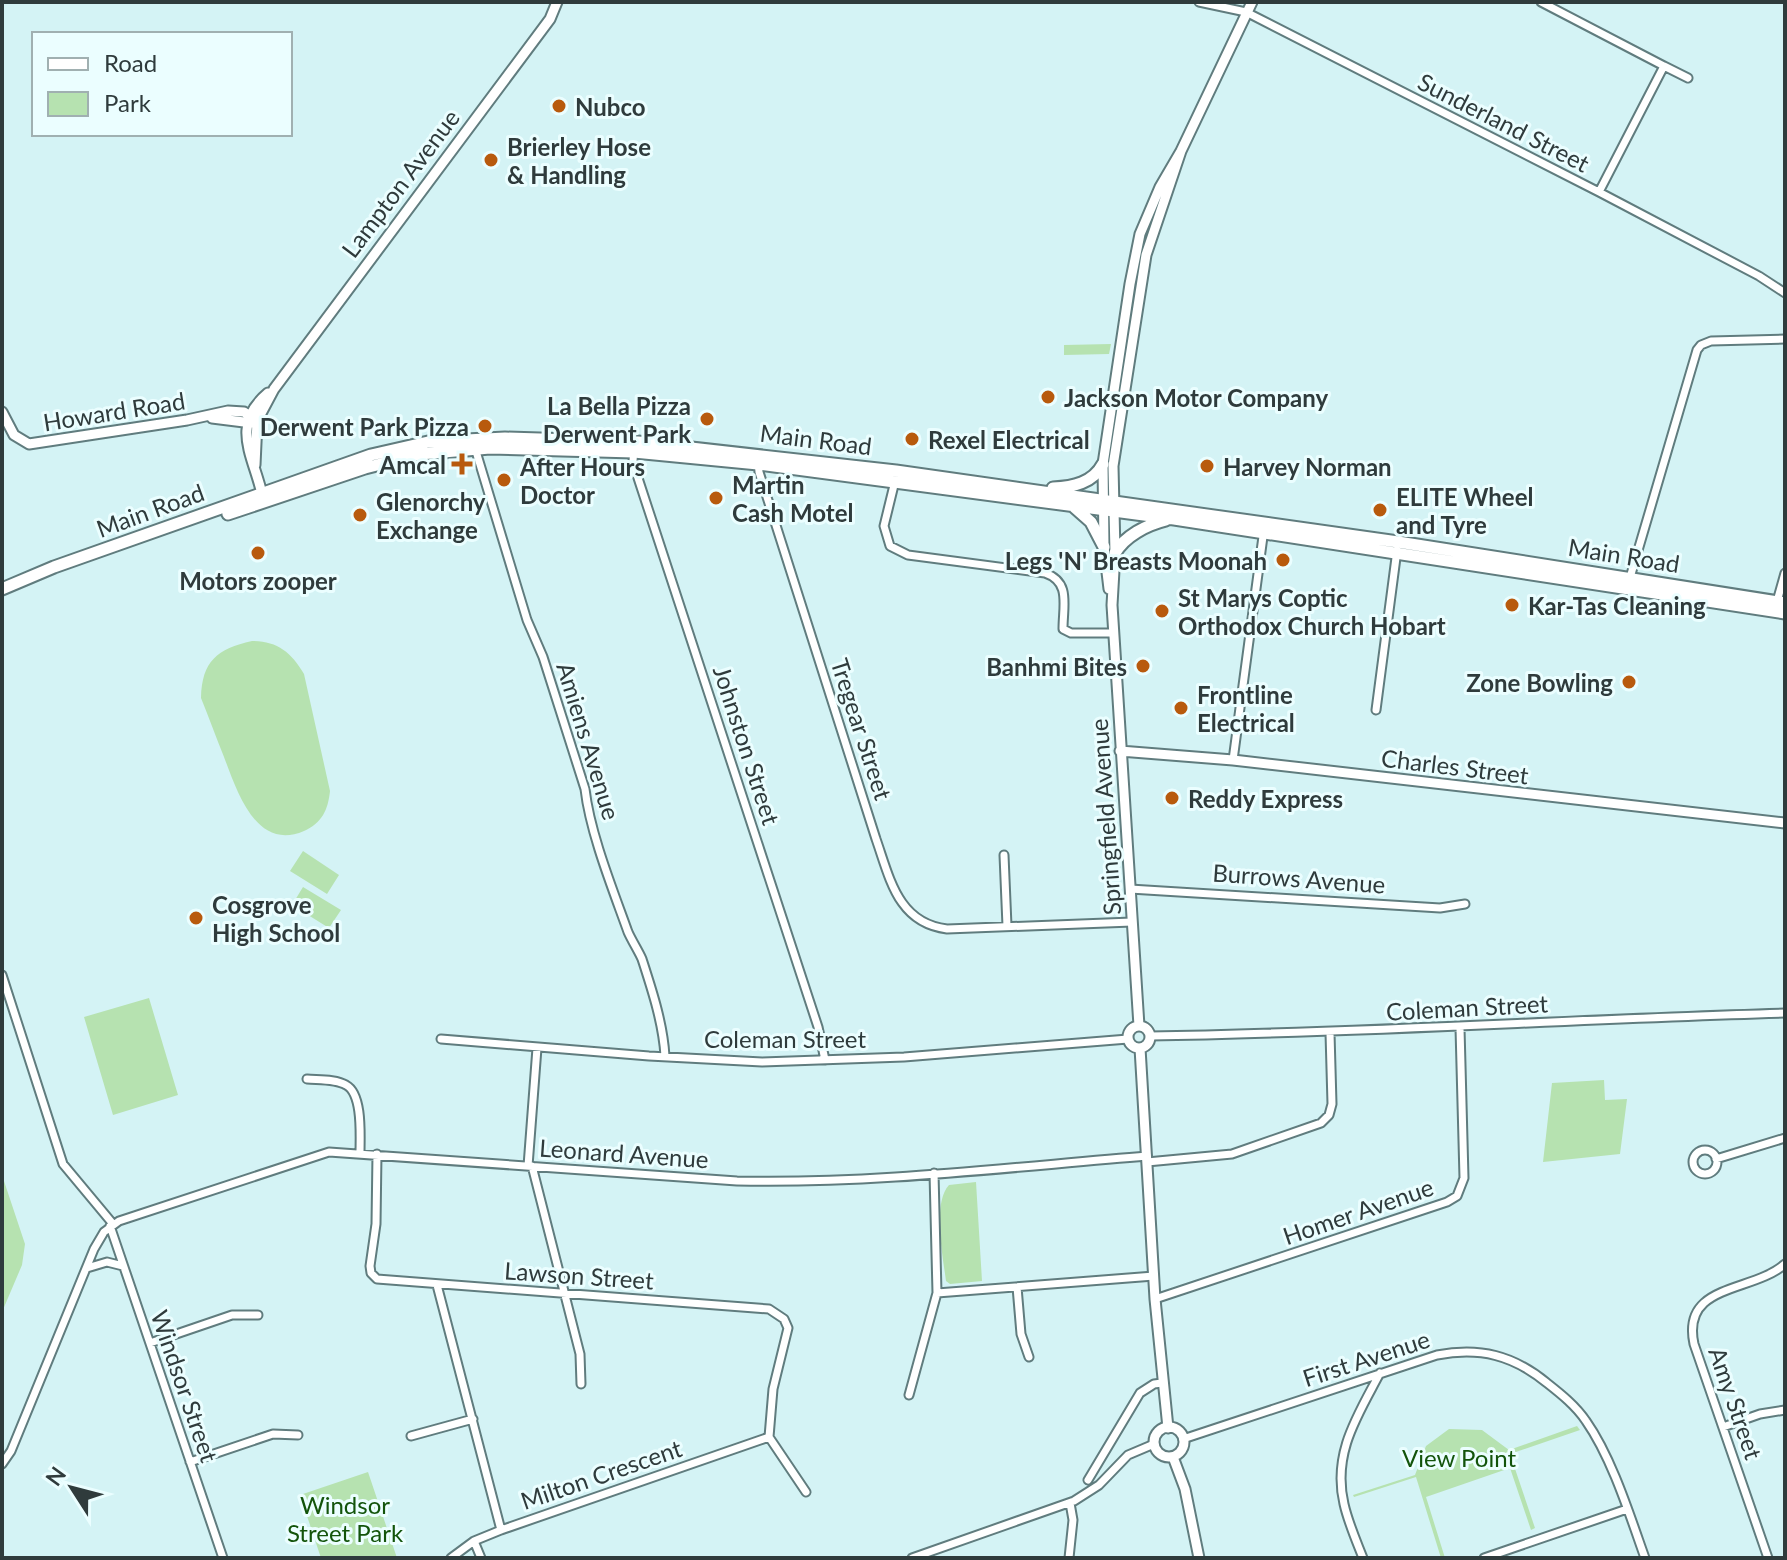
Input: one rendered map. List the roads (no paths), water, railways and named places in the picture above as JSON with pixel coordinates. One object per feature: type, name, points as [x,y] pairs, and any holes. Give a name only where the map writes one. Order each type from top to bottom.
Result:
[{"type":"main road","name":"Main Road","points":[[2,589],[54,567],[264,498],[392,460],[476,444],[634,447],[759,459],[1020,488],[1174,519],[1264,528]]},
{"type":"main road","points":[[1020,488],[1067,488],[1095,476],[1103,464]]},
{"type":"main road","name":"Main Road","points":[[895,476],[1074,507],[1108,505],[1780,607]]},
{"type":"main road","name":"Main Road","points":[[2,596],[264,498]]},
{"type":"main road","points":[[1074,507],[1091,522],[1109,550],[1142,529],[1174,519]]},
{"type":"street","name":"Lampton Avenue","points":[[251,420],[550,19],[557,2]]},
{"type":"street","name":"Sunderland Street","points":[[1199,2],[1246,12],[1599,192],[1759,276],[1785,293]]},
{"type":"street","points":[[1108,505],[1103,464],[1140,234],[1160,187],[1181,151],[1252,2]]},
{"type":"street","points":[[1541,2],[1688,78]]},
{"type":"street","points":[[1599,192],[1664,66]]},
{"type":"street","points":[[1108,505],[1146,255],[1181,151]]},
{"type":"street","points":[[1629,582],[1697,350],[1711,341],[1785,339]]},
{"type":"street","name":"Lampton Avenue","points":[[251,420],[263,397],[274,389]]},
{"type":"street","points":[[222,412],[263,397]]},
{"type":"street","name":"Howard Road","points":[[2,412],[14,435],[29,444],[222,412],[241,412],[251,420]]},
{"type":"street","name":"Howard Road","points":[[200,418],[251,420]]},
{"type":"street","points":[[251,420],[247,443],[264,498]]},
{"type":"street","name":"Amiens Avenue","points":[[476,444],[527,620],[543,657],[629,935],[641,956],[660,1021],[665,1056]]},
{"type":"street","name":"Johnston Street","points":[[634,447],[633,461],[638,478],[818,1027],[825,1060]]},
{"type":"street","name":"Tregear Street","points":[[759,459],[876,839],[900,903],[912,916],[937,928],[1132,922]]},
{"type":"street","points":[[895,476],[884,526],[890,546],[895,550],[908,555],[1045,573],[1058,578],[1063,591],[1063,629],[1071,633],[1114,633]]},
{"type":"street","name":"Springfield Avenue","points":[[1108,505],[1120,751],[1139,1026]]},
{"type":"street","points":[[1233,760],[1264,528]]},
{"type":"street","points":[[1376,710],[1397,548]]},
{"type":"street","points":[[1780,607],[1785,573]]},
{"type":"street","name":"Charles Street","points":[[1120,751],[1233,760],[1785,823]]},
{"type":"street","points":[[1004,855],[1007,926]]},
{"type":"street","name":"Burrows Avenue","points":[[1130,889],[1440,908],[1465,904]]},
{"type":"street","name":"Windsor Street","points":[[2,975],[63,1164],[112,1225],[123,1266],[223,1558]]},
{"type":"street","name":"Coleman Street","points":[[1150,1036],[1330,1033],[1634,1017],[1785,1013]]},
{"type":"street","points":[[1139,1026],[1148,1030],[1150,1036],[1148,1043],[1140,1048],[1128,1039],[1131,1030],[1139,1026]]},
{"type":"street","name":"Homer Avenue","points":[[1155,1299],[1447,1202],[1457,1196],[1464,1178],[1460,1028]]},
{"type":"street","name":"Leonard Avenue","points":[[112,1225],[329,1152],[763,1181],[841,1180],[1232,1154],[1321,1123],[1329,1115],[1332,1104],[1330,1033]]},
{"type":"street","name":"Coleman Street","points":[[441,1039],[750,1062],[904,1057],[1128,1039]]},
{"type":"street","points":[[537,1048],[530,1166],[580,1354],[581,1384]]},
{"type":"street","points":[[1140,1048],[1155,1299],[1168,1428]]},
{"type":"street","points":[[307,1079],[343,1083],[354,1092],[360,1121],[360,1153]]},
{"type":"street","points":[[1716,1159],[1785,1138]]},
{"type":"street","name":"Lawson Street","points":[[377,1154],[376,1224],[370,1257],[371,1273],[383,1282],[769,1309],[784,1319],[788,1328],[787,1338],[773,1389],[769,1437]]},
{"type":"street","points":[[909,1395],[937,1293],[934,1173]]},
{"type":"street","points":[[2,1464],[11,1451],[99,1239],[112,1225]]},
{"type":"street","points":[[86,1268],[107,1262],[123,1266]]},
{"type":"street","name":"Amy Street","points":[[1768,1558],[1694,1344],[1692,1328],[1701,1304],[1711,1297],[1770,1276],[1785,1264]]},
{"type":"street","points":[[937,1293],[1154,1276]]},
{"type":"street","points":[[437,1285],[501,1530]]},
{"type":"street","points":[[1017,1287],[1021,1334],[1029,1357]]},
{"type":"street","points":[[150,1343],[232,1315],[258,1315]]},
{"type":"street","name":"First Avenue","points":[[1183,1439],[1437,1355],[1466,1351],[1501,1356],[1521,1364],[1564,1397],[1585,1420],[1627,1509],[1645,1558]]},
{"type":"street","points":[[1363,1558],[1344,1507],[1341,1468],[1347,1437],[1380,1373]]},
{"type":"street","points":[[1088,1480],[1140,1393],[1154,1384],[1162,1383]]},
{"type":"street","points":[[1723,1427],[1760,1414],[1785,1410]]},
{"type":"street","points":[[411,1436],[473,1419]]},
{"type":"street","points":[[1168,1428],[1177,1431],[1183,1439],[1182,1448],[1173,1457],[1160,1455],[1154,1444],[1158,1432],[1168,1428]]},
{"type":"street","points":[[190,1462],[273,1434],[298,1435]]},
{"type":"street","points":[[769,1437],[806,1492]]},
{"type":"street","name":"Milton Crescent","points":[[451,1558],[474,1541],[501,1530],[769,1437]]},
{"type":"street","points":[[912,1558],[1070,1503],[1099,1485],[1128,1455],[1154,1444]]},
{"type":"street","points":[[1173,1457],[1185,1489],[1199,1558]]},
{"type":"street","points":[[1069,1558],[1073,1520],[1070,1503]]},
{"type":"street","points":[[1484,1558],[1627,1509]]},
{"type":"street","points":[[474,1541],[481,1558]]},
{"type":"place","name":"Nubco","points":[[559,106]]},
{"type":"place","name":"Brierley Hose & Handling","points":[[491,160]]},
{"type":"place","name":"Jackson Motor Company","points":[[1048,397]]},
{"type":"place","name":"La Bella Pizza Derwent Park","points":[[707,419]]},
{"type":"place","name":"Derwent Park Pizza","points":[[485,426]]},
{"type":"place","name":"Rexel Electrical","points":[[912,439]]},
{"type":"place","name":"Amcal","points":[[462,464]]},
{"type":"place","name":"Harvey Norman","points":[[1207,466]]},
{"type":"place","name":"After Hours Doctor","points":[[504,480]]},
{"type":"place","name":"Martin Cash Motel","points":[[716,498]]},
{"type":"place","name":"ELITE Wheel and Tyre","points":[[1380,510]]},
{"type":"place","name":"Glenorchy Exchange","points":[[360,515]]},
{"type":"place","name":"Motors zooper","points":[[258,553]]},
{"type":"place","name":"Legs 'N' Breasts Moonah","points":[[1283,560]]},
{"type":"place","name":"Kar-Tas Cleaning","points":[[1512,605]]},
{"type":"place","name":"St Marys Coptic Orthodox Church Hobart","points":[[1162,611]]},
{"type":"place","name":"Banhmi Bites","points":[[1143,666]]},
{"type":"place","name":"Zone Bowling","points":[[1629,682]]},
{"type":"place","name":"Frontline Electrical","points":[[1181,708]]},
{"type":"place","name":"Reddy Express","points":[[1172,798]]},
{"type":"place","name":"Cosgrove High School","points":[[196,918]]},
{"type":"park label","name":"View Point","points":[[1459,1457]]},
{"type":"park label","name":"Windsor Street Park","points":[[345,1518]]}]
